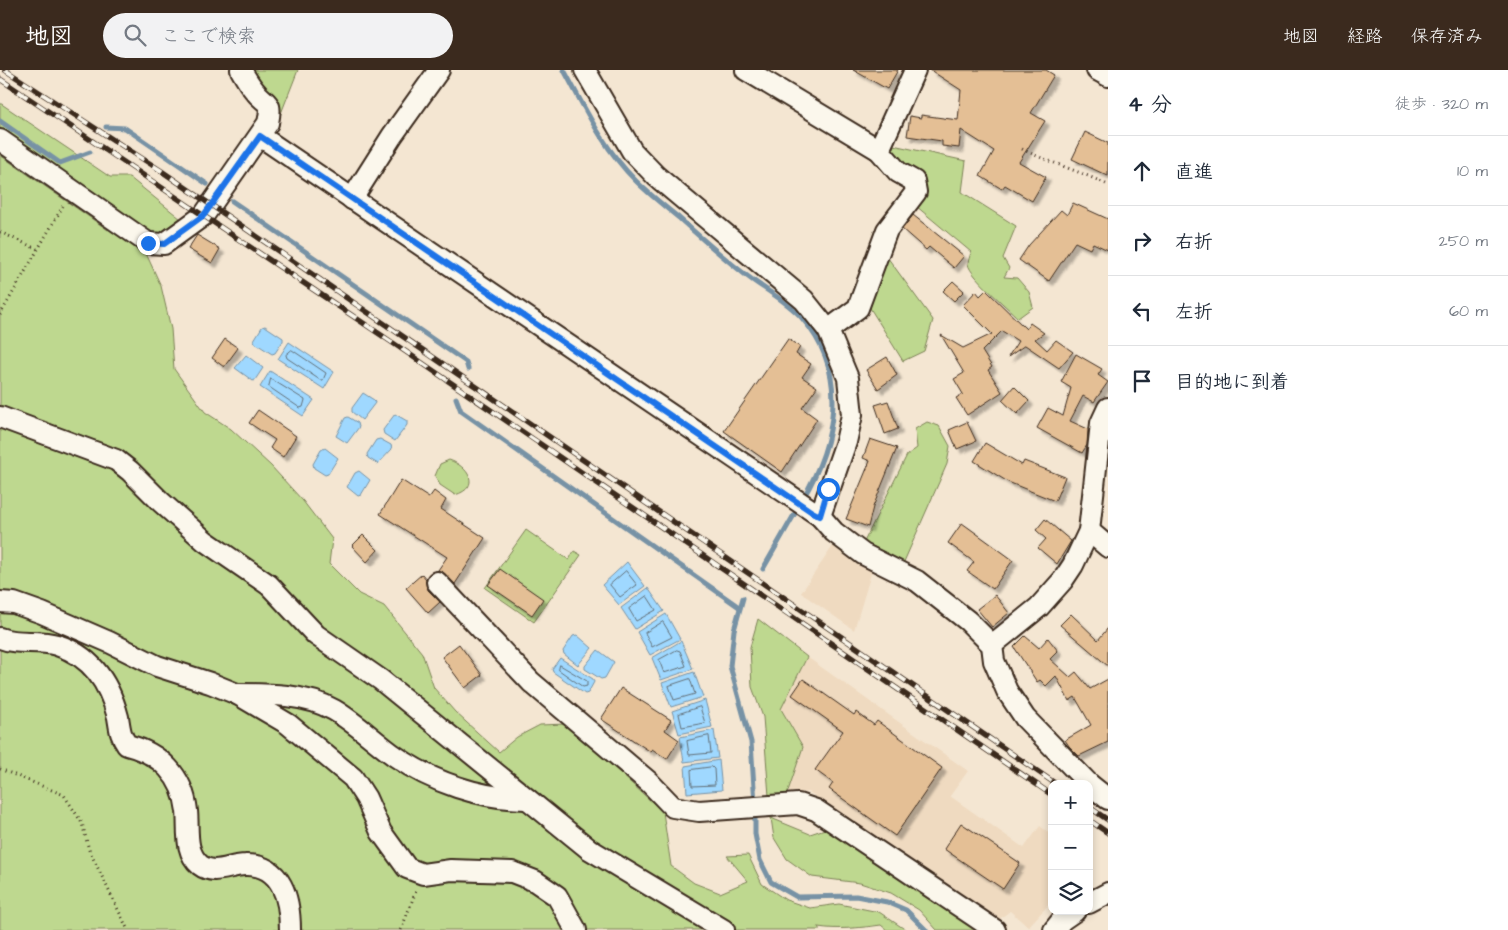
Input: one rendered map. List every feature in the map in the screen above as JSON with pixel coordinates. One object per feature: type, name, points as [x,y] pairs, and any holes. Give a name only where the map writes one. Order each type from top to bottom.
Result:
[{"type":"street","points":[[0,140],[148,243],[164,244],[204,215],[268,123],[270,110],[268,102],[255,92],[241,70]]},
{"type":"street","points":[[352,199],[392,136],[439,70]]},
{"type":"street","points":[[585,70],[632,151],[656,176],[804,300],[828,330],[848,378],[852,416],[846,442],[816,514]]},
{"type":"street","points":[[746,70],[879,150],[898,172],[914,181],[916,192],[887,230],[858,308],[828,330]]},
{"type":"street","points":[[879,150],[915,70]]},
{"type":"street","points":[[1096,70],[1108,76]]},
{"type":"street","points":[[260,136],[780,489],[816,514],[834,532],[864,554],[917,581],[940,598],[968,621],[992,645],[994,661],[1007,691],[1025,718],[1085,780]]},
{"type":"street","points":[[992,645],[1039,606],[1063,580],[1089,531],[1101,423],[1108,408]]},
{"type":"street","points":[[0,417],[110,458],[130,471],[161,502],[205,541],[269,585],[316,635],[381,680],[589,849],[724,930]]},
{"type":"street","points":[[1089,531],[1108,547]]},
{"type":"street","points":[[437,582],[531,682],[648,782],[674,807],[699,811],[746,806],[798,804],[816,810],[996,930]]},
{"type":"street","points":[[0,602],[14,603],[42,613],[110,642],[157,666],[237,694],[288,724],[353,778],[366,798],[381,832],[395,854],[407,868],[422,874],[451,870],[512,872],[535,881],[556,896],[576,930]]},
{"type":"street","points":[[0,638],[56,644],[81,655],[100,672],[112,697],[118,720],[119,734],[127,746],[145,749],[169,769],[182,787],[187,810],[190,853],[201,866],[216,871],[244,865],[263,867],[276,874],[287,894],[290,930]]},
{"type":"street","points":[[237,694],[268,694],[315,702],[334,710],[395,756],[428,776],[451,785],[511,799],[527,799]]},
{"type":"street","points":[[1093,787],[1108,799]]},
{"type":"street","points":[[1093,901],[1108,893]]},
{"type":"street","points":[[1054,930],[1062,920],[1070,915]]},
{"type":"path","points":[[1022,149],[1042,159],[1084,173],[1108,185]]},
{"type":"path","points":[[0,315],[73,190]]},
{"type":"path","points":[[0,232],[37,249]]},
{"type":"path","points":[[0,770],[64,795],[82,822],[89,850],[128,930]]},
{"type":"path","points":[[401,930],[422,874]]},
{"type":"shaded area","points":[[837,540],[873,567],[854,630],[801,593]]},
{"type":"shaded area","points":[[807,657],[968,771],[950,796],[1024,848],[1040,826],[1048,832],[1048,905],[1028,927],[1010,911],[997,921],[809,792],[787,794],[803,747],[781,709]]},
{"type":"green space","points":[[246,70],[298,70],[280,116],[273,102]]},
{"type":"green space","points":[[0,103],[110,177],[129,177],[181,219],[178,229],[144,249],[161,286],[171,329],[174,369],[205,412],[231,429],[271,466],[303,501],[332,539],[329,564],[359,594],[384,606],[422,653],[434,688],[455,712],[499,752],[517,737],[540,725],[566,724],[663,812],[671,866],[694,883],[720,893],[748,881],[727,856],[748,855],[762,884],[786,900],[810,908],[839,904],[879,912],[906,930],[887,930],[881,925],[849,928],[818,927],[820,930],[0,930],[0,155],[108,230],[97,194],[0,128]]},
{"type":"green space","points":[[893,145],[966,161],[962,192],[1016,226],[1003,258],[1009,268],[1004,277],[1017,278],[1029,292],[1033,307],[1018,318],[975,276],[968,264],[971,252],[916,206],[926,185],[895,165]]},
{"type":"green space","points":[[885,254],[933,320],[924,351],[903,361],[870,308]]},
{"type":"green space","points":[[927,422],[939,426],[950,446],[947,464],[903,564],[863,544],[907,455],[917,448],[915,429]]},
{"type":"green space","points":[[449,460],[462,467],[470,482],[468,487],[455,495],[440,485],[435,476],[440,464]]},
{"type":"green space","points":[[526,530],[569,560],[574,551],[581,555],[534,622],[485,588]]},
{"type":"green space","points":[[758,619],[807,657],[781,709],[803,747],[787,794],[769,796],[763,717],[752,687],[750,647]]},
{"type":"green space","points":[[771,818],[810,834],[825,829],[976,930],[937,930],[919,910],[891,893],[860,883],[812,877],[787,859],[774,838]]},
{"type":"water","points":[[265,326],[283,338],[275,353],[272,354],[255,343],[254,340],[262,327]]},
{"type":"water","points":[[289,342],[334,372],[324,389],[278,359]]},
{"type":"water","points":[[246,355],[263,368],[253,381],[235,368]]},
{"type":"water","points":[[270,371],[314,400],[303,416],[260,387]]},
{"type":"water","points":[[363,393],[374,400],[375,403],[362,420],[352,412],[352,408]]},
{"type":"water","points":[[395,414],[407,421],[407,425],[395,441],[384,434],[383,430]]},
{"type":"water","points":[[348,417],[358,423],[359,427],[347,443],[336,436],[345,418]]},
{"type":"water","points":[[380,439],[391,445],[392,449],[378,464],[368,458],[367,454],[376,440]]},
{"type":"water","points":[[325,448],[338,458],[328,474],[325,475],[314,468],[313,464],[321,450]]},
{"type":"water","points":[[359,471],[370,480],[361,495],[358,496],[347,487],[355,473]]},
{"type":"water","points":[[627,562],[645,586],[619,605],[602,585]]},
{"type":"water","points":[[648,588],[664,611],[635,629],[621,608]]},
{"type":"water","points":[[666,614],[680,639],[650,655],[637,632]]},
{"type":"water","points":[[577,635],[592,648],[578,665],[564,654],[563,651],[573,636]]},
{"type":"water","points":[[681,641],[693,669],[661,680],[652,658]]},
{"type":"water","points":[[598,650],[614,662],[605,678],[601,679],[585,669],[585,666]]},
{"type":"water","points":[[560,658],[593,679],[594,682],[588,693],[585,694],[553,672],[552,669]]},
{"type":"water","points":[[694,672],[703,697],[671,707],[662,683]]},
{"type":"water","points":[[705,700],[712,727],[679,734],[672,711]]},
{"type":"water","points":[[714,730],[718,758],[684,762],[680,737]]},
{"type":"water","points":[[719,760],[722,790],[687,793],[685,766]]},
{"type":"building","points":[[853,70],[898,70],[887,89]]},
{"type":"building","points":[[930,70],[1046,70],[1054,75],[1031,113],[1045,121],[1019,162],[1046,177],[1032,201],[1005,185],[1002,189],[980,176],[994,151],[961,130],[959,148],[942,146],[942,141],[907,136],[910,116],[921,118],[921,115],[958,120],[961,90]]},
{"type":"building","points":[[1085,132],[1108,143],[1108,176],[1072,159]]},
{"type":"building","points":[[1073,203],[1108,219],[1108,250],[1093,243],[1090,249],[1075,242],[1049,281],[1019,260],[1029,245],[1061,210],[1067,215]]},
{"type":"building","points":[[913,215],[964,256],[954,268],[929,247],[926,250],[902,229]]},
{"type":"building","points":[[197,235],[220,249],[212,263],[188,249]]},
{"type":"building","points":[[953,281],[964,291],[954,301],[943,291]]},
{"type":"building","points":[[986,290],[1026,329],[1030,323],[1044,333],[1035,339],[1047,350],[1056,340],[1073,352],[1059,368],[1025,345],[1008,357],[1018,341],[1002,331],[982,351],[992,367],[988,370],[1002,392],[967,415],[956,398],[963,394],[954,379],[964,373],[941,335],[963,348],[992,334],[963,305],[976,291],[980,296]]},
{"type":"building","points":[[225,339],[238,348],[224,367],[212,358]]},
{"type":"building","points":[[788,339],[800,347],[796,354],[811,364],[802,377],[817,387],[802,408],[817,419],[782,472],[724,431]]},
{"type":"building","points":[[1076,354],[1102,369],[1098,375],[1108,382],[1094,402],[1083,396],[1070,421],[1088,429],[1087,445],[1082,453],[1037,428],[1048,408],[1063,416],[1071,388],[1061,382]]},
{"type":"building","points":[[887,357],[897,375],[878,389],[866,370]]},
{"type":"building","points":[[1014,386],[1029,401],[1017,414],[1002,400]]},
{"type":"building","points":[[888,401],[898,429],[885,434],[875,405]]},
{"type":"building","points":[[258,410],[296,436],[283,457],[270,448],[275,440],[249,423]]},
{"type":"building","points":[[967,422],[976,441],[957,449],[949,430]]},
{"type":"building","points":[[870,439],[897,448],[873,507],[868,527],[846,519],[870,461],[863,458]]},
{"type":"building","points":[[985,443],[1022,465],[1024,461],[1065,477],[1055,501],[1008,482],[974,461]]},
{"type":"building","points":[[401,480],[429,498],[434,491],[446,500],[441,509],[485,538],[455,584],[438,570],[447,557],[380,514]]},
{"type":"building","points":[[1045,519],[1071,541],[1057,564],[1038,548],[1046,539],[1036,530]]},
{"type":"building","points":[[962,523],[1013,560],[993,589],[967,571],[974,562],[948,543]]},
{"type":"building","points":[[363,535],[378,550],[367,562],[352,546]]},
{"type":"building","points":[[500,569],[543,599],[532,615],[488,585]]},
{"type":"building","points":[[422,574],[426,579],[428,590],[440,602],[428,613],[406,588]]},
{"type":"building","points":[[995,595],[1009,613],[992,627],[977,609]]},
{"type":"building","points":[[1071,614],[1098,640],[1108,628],[1108,666],[1060,625]]},
{"type":"building","points":[[1025,636],[1039,648],[1048,638],[1058,651],[1050,659],[1070,677],[1076,672],[1090,689],[1108,679],[1108,742],[1079,756],[1069,746],[1065,740],[1091,725],[1075,697],[1069,701],[1056,676],[1046,686],[1040,680],[1037,682],[1014,647]]},
{"type":"building","points":[[459,644],[482,675],[465,688],[442,657]]},
{"type":"building","points":[[803,679],[854,715],[856,712],[874,725],[877,721],[942,768],[895,836],[829,789],[833,783],[815,770],[843,731],[792,695]]},
{"type":"building","points":[[621,688],[671,720],[665,730],[679,740],[667,759],[652,749],[651,752],[601,719]]},
{"type":"building","points":[[961,823],[1020,863],[1003,889],[944,849]]},
{"type":"waterway","points":[[564,70],[614,156],[636,181],[749,278],[781,299],[795,311],[817,339],[827,362],[832,385],[833,408],[830,432],[823,455],[814,478],[802,500]]},
{"type":"waterway","points":[[0,121],[60,163],[90,152]]},
{"type":"waterway","points":[[106,127],[125,128],[207,184]]},
{"type":"waterway","points":[[232,201],[466,362],[468,369]]},
{"type":"waterway","points":[[456,398],[461,411],[739,607]]},
{"type":"waterway","points":[[763,569],[798,508]]},
{"type":"waterway","points":[[743,598],[734,630],[730,666],[751,742],[755,803]]},
{"type":"waterway","points":[[755,811],[755,834],[760,860],[771,882],[797,897],[856,896],[887,902],[906,910],[926,930]]},
{"type":"railway","points":[[5,70],[160,170],[1050,780]]},
{"type":"railway","points":[[0,79],[396,345],[1048,792]]},
{"type":"railway","points":[[1093,810],[1108,820]]},
{"type":"railway","points":[[1093,823],[1108,833]]},
{"type":"route","points":[[148,243],[164,244],[204,215],[260,136],[820,516],[828,489]]}]
